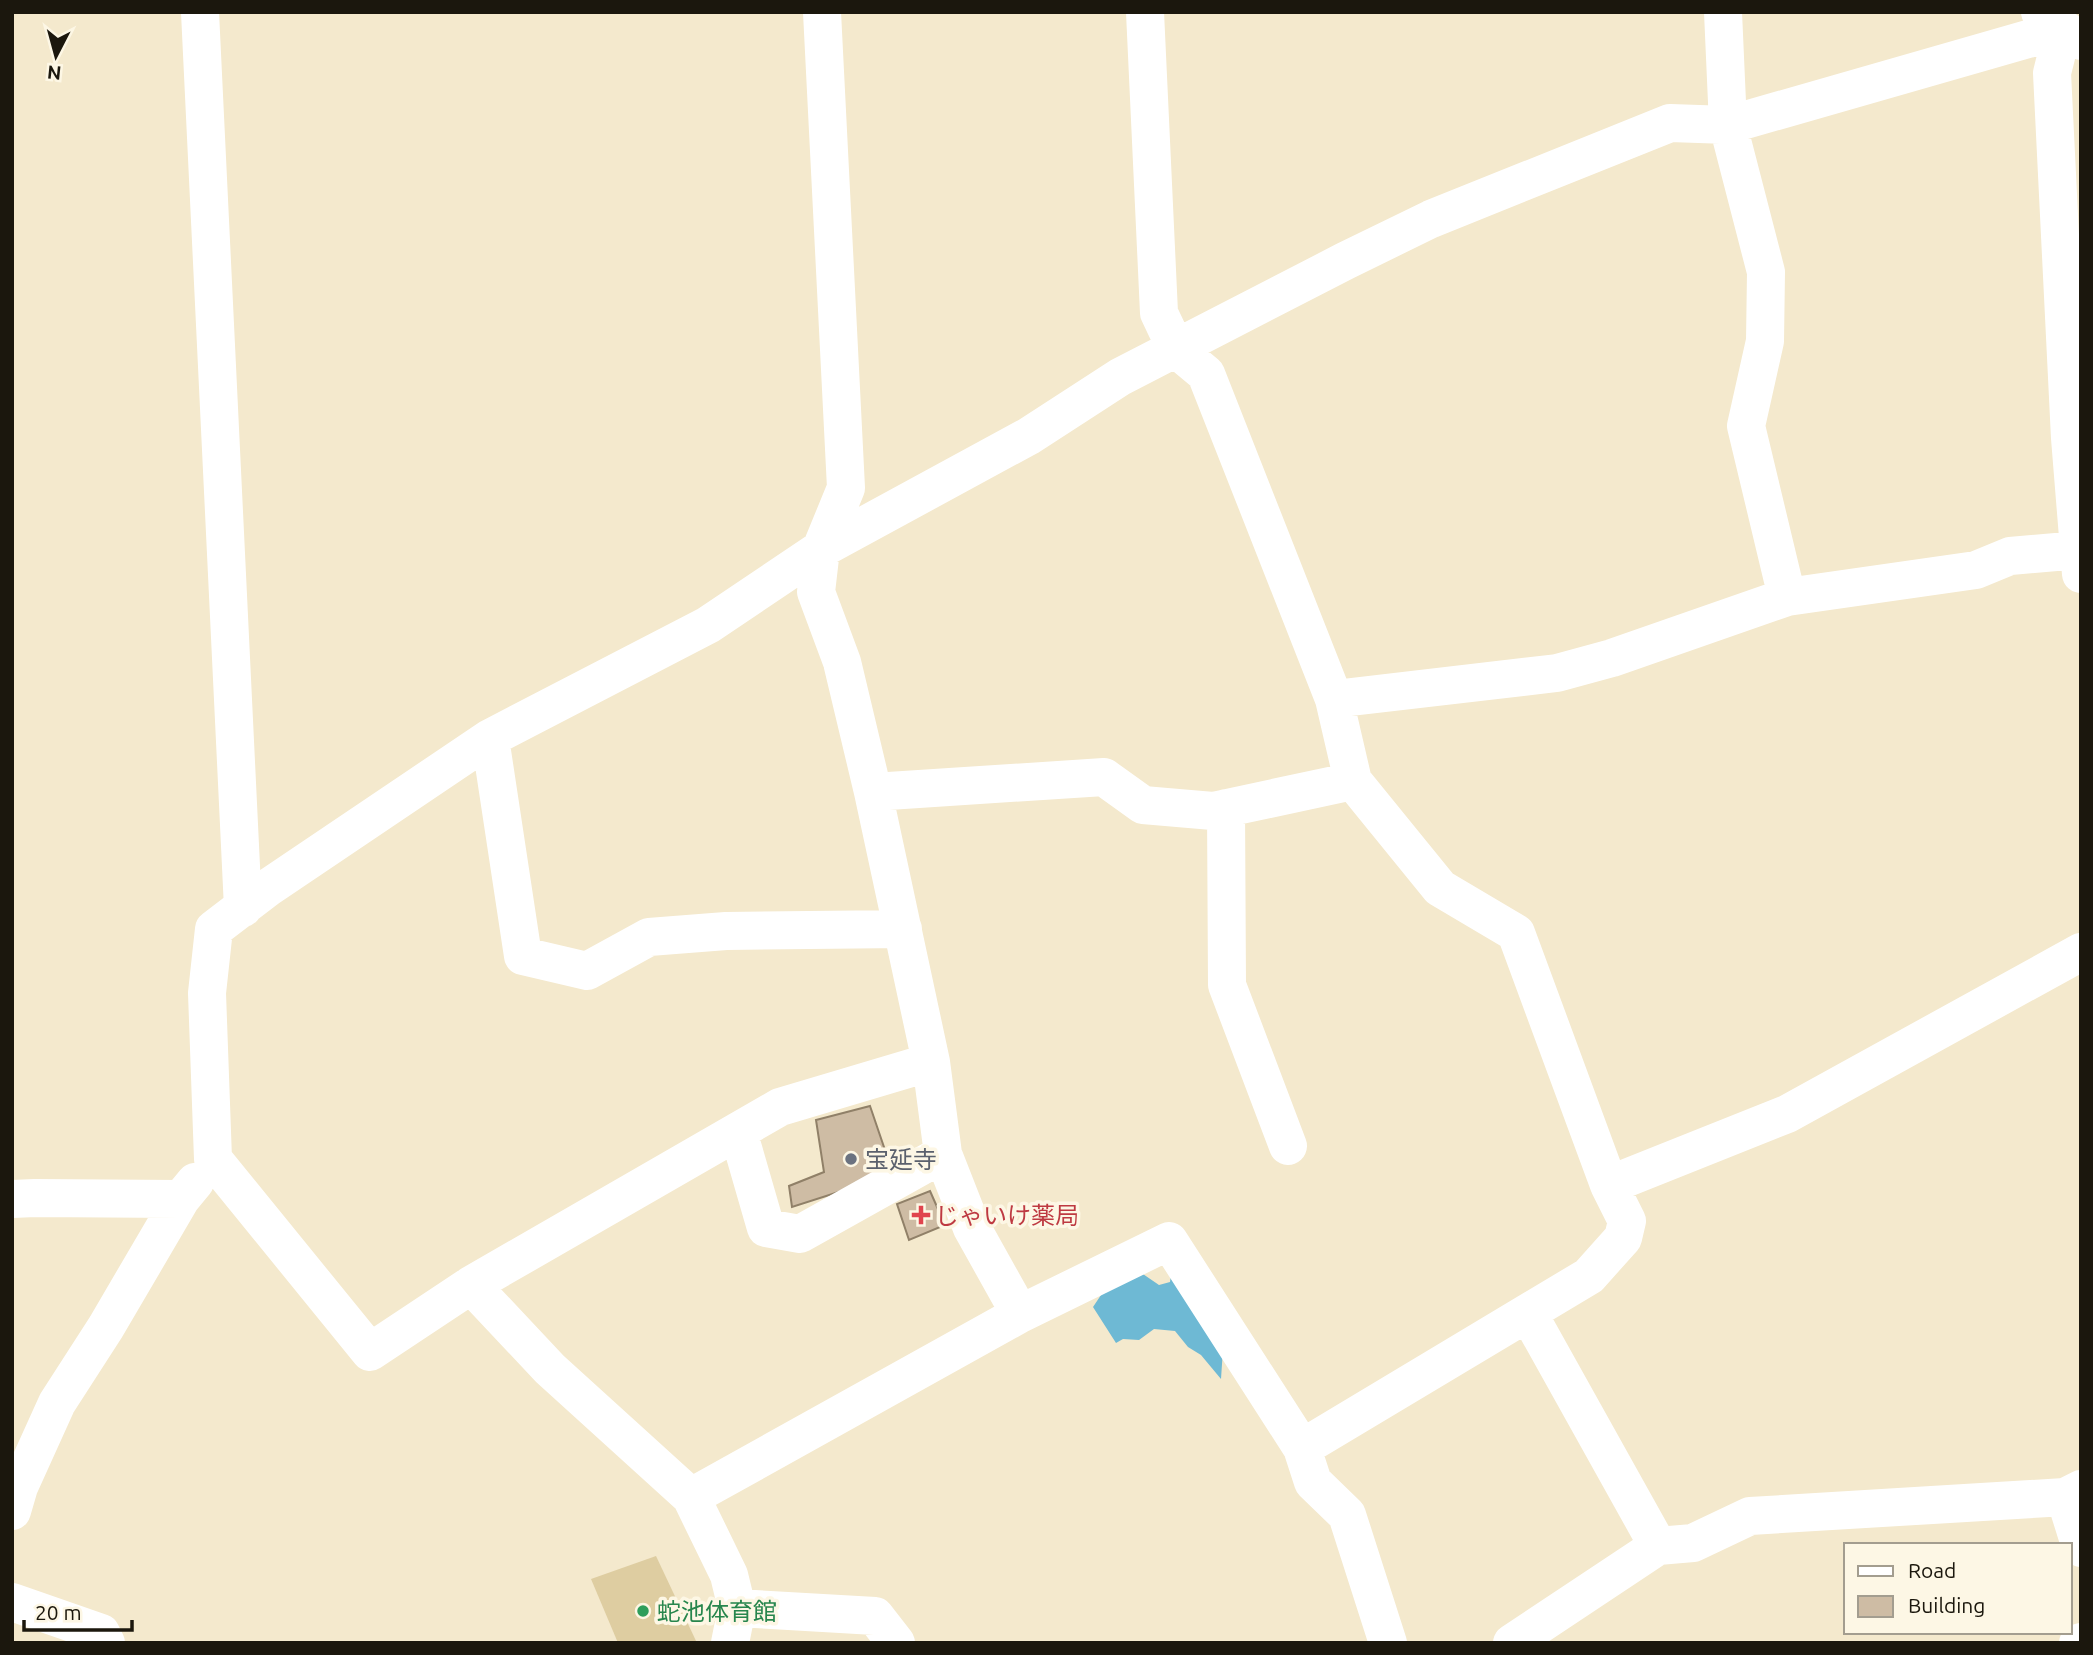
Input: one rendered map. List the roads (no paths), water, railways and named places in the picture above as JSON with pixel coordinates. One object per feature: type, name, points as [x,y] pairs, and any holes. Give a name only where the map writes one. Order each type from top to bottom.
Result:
[{"type":"street","points":[[200,12],[243,908]]},
{"type":"street","points":[[822,12],[846,488],[821,549],[816,592],[842,662],[873,792],[931,1062],[943,1154],[972,1228],[1020,1314]]},
{"type":"street","points":[[1145,12],[1159,313],[1176,349],[1206,374],[1334,699],[1353,781],[1440,888],[1516,933],[1609,1185],[1626,1221],[1623,1238],[1589,1276],[1302,1448]]},
{"type":"street","points":[[1723,12],[1728,125],[1766,272],[1765,341],[1746,426],[1787,597]]},
{"type":"street","points":[[931,1062],[780,1107],[471,1285],[370,1352],[214,1159],[207,993],[214,929],[270,887],[490,738],[708,625],[821,549],[1029,436],[1120,377],[1431,219],[1670,123],[1728,125],[2061,27],[2052,73],[2080,562],[2010,556],[1976,570],[1787,597],[1612,658],[1557,674],[1334,699]]},
{"type":"street","points":[[490,738],[523,956],[587,971],[649,936],[726,931],[903,929]]},
{"type":"street","points":[[873,792],[1104,777],[1143,805],[1213,811],[1353,781]]},
{"type":"street","points":[[1226,808],[1227,985],[1288,1146]]},
{"type":"street","points":[[1609,1185],[1787,1114],[2081,953]]},
{"type":"street","points":[[738,1131],[766,1228],[800,1234],[943,1154]]},
{"type":"street","points":[[12,1511],[19,1487],[57,1403],[106,1327],[181,1199],[214,1159]]},
{"type":"street","points":[[12,1199],[181,1199]]},
{"type":"street","points":[[691,1497],[1020,1314],[1170,1241],[1302,1448],[1313,1482],[1347,1515],[1388,1643]]},
{"type":"street","points":[[471,1285],[550,1370],[691,1497],[729,1575],[733,1625],[803,1627],[875,1616],[896,1643]]},
{"type":"street","points":[[1528,1313],[1658,1546]]},
{"type":"street","points":[[1512,1643],[1658,1546],[1693,1543],[1750,1516],[2073,1493],[2081,1548]]},
{"type":"street","points":[[12,1602],[101,1633],[106,1643]]},
{"type":"water","points":[[1140,1272],[1159,1285],[1170,1282],[1171,1275],[1223,1349],[1221,1379],[1201,1355],[1188,1347],[1175,1331],[1154,1329],[1139,1340],[1123,1339],[1116,1343],[1093,1307],[1105,1289]]},
{"type":"place","name":"宝延寺","points":[[851,1159]]},
{"type":"place","name":"じゃいけ薬局","points":[[921,1215]]},
{"type":"place","name":"蛇池体育館","points":[[643,1611]]}]
